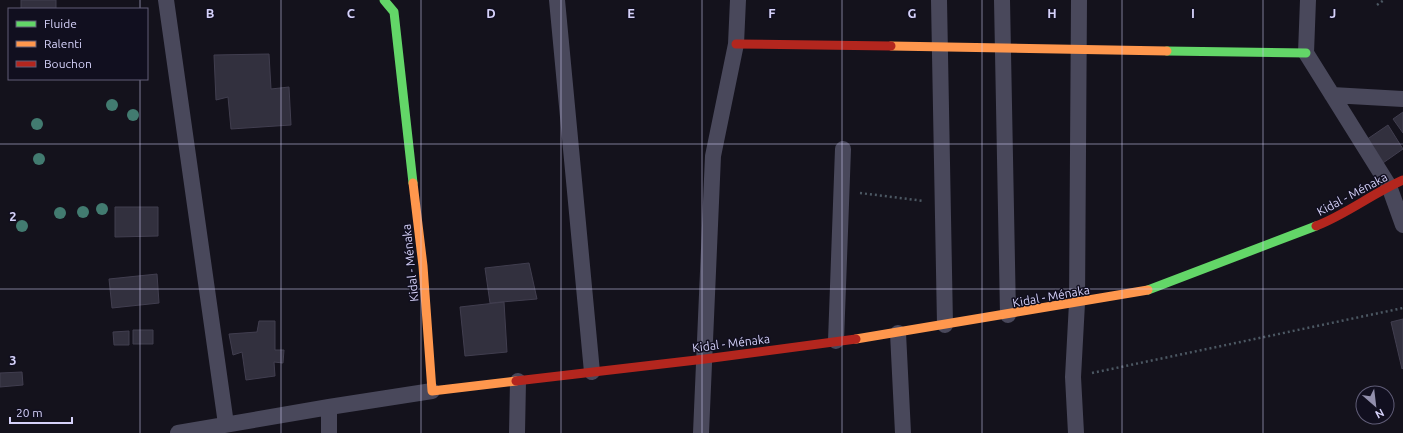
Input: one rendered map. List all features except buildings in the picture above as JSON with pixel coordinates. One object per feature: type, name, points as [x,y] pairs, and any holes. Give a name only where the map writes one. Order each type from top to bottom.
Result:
[{"type":"main road","name":"Kidal - Ménaka","points":[[384,0],[394,12],[423,266],[432,392],[705,359],[898,333],[1148,290],[1332,220],[1396,183]]},
{"type":"main road","points":[[736,44],[1306,53]]},
{"type":"street","points":[[166,0],[226,424]]},
{"type":"street","points":[[557,0],[592,372]]},
{"type":"street","points":[[701,433],[714,156],[736,44],[738,0]]},
{"type":"street","points":[[939,0],[944,325]]},
{"type":"street","points":[[1002,0],[1008,315]]},
{"type":"street","points":[[1076,433],[1074,377],[1077,303],[1079,0]]},
{"type":"street","points":[[1308,0],[1306,53],[1332,95],[1396,183],[1403,225]]},
{"type":"street","points":[[1332,95],[1403,99]]},
{"type":"street","points":[[836,341],[843,149]]},
{"type":"street","points":[[898,333],[903,433]]},
{"type":"street","points":[[517,433],[518,381]]},
{"type":"street","points":[[178,433],[329,407],[432,392]]},
{"type":"street","points":[[329,407],[329,433]]},
{"type":"path","points":[[1377,5],[1384,0]]},
{"type":"path","points":[[842,191],[942,203]]},
{"type":"path","points":[[1074,377],[1403,308]]},
{"type":"traffic: fast","points":[[384,0],[394,12],[413,183]]},
{"type":"traffic: fast","points":[[1167,51],[1306,53]]},
{"type":"traffic: fast","points":[[1148,290],[1316,226]]},
{"type":"traffic: slow","points":[[891,46],[1167,51]]},
{"type":"traffic: slow","points":[[413,183],[423,266],[432,391],[516,381]]},
{"type":"traffic: slow","points":[[856,339],[1148,290]]},
{"type":"traffic: jam","points":[[736,44],[891,46]]},
{"type":"traffic: jam","points":[[1316,226],[1338,216],[1403,180]]},
{"type":"traffic: jam","points":[[516,381],[705,359],[856,339]]}]
